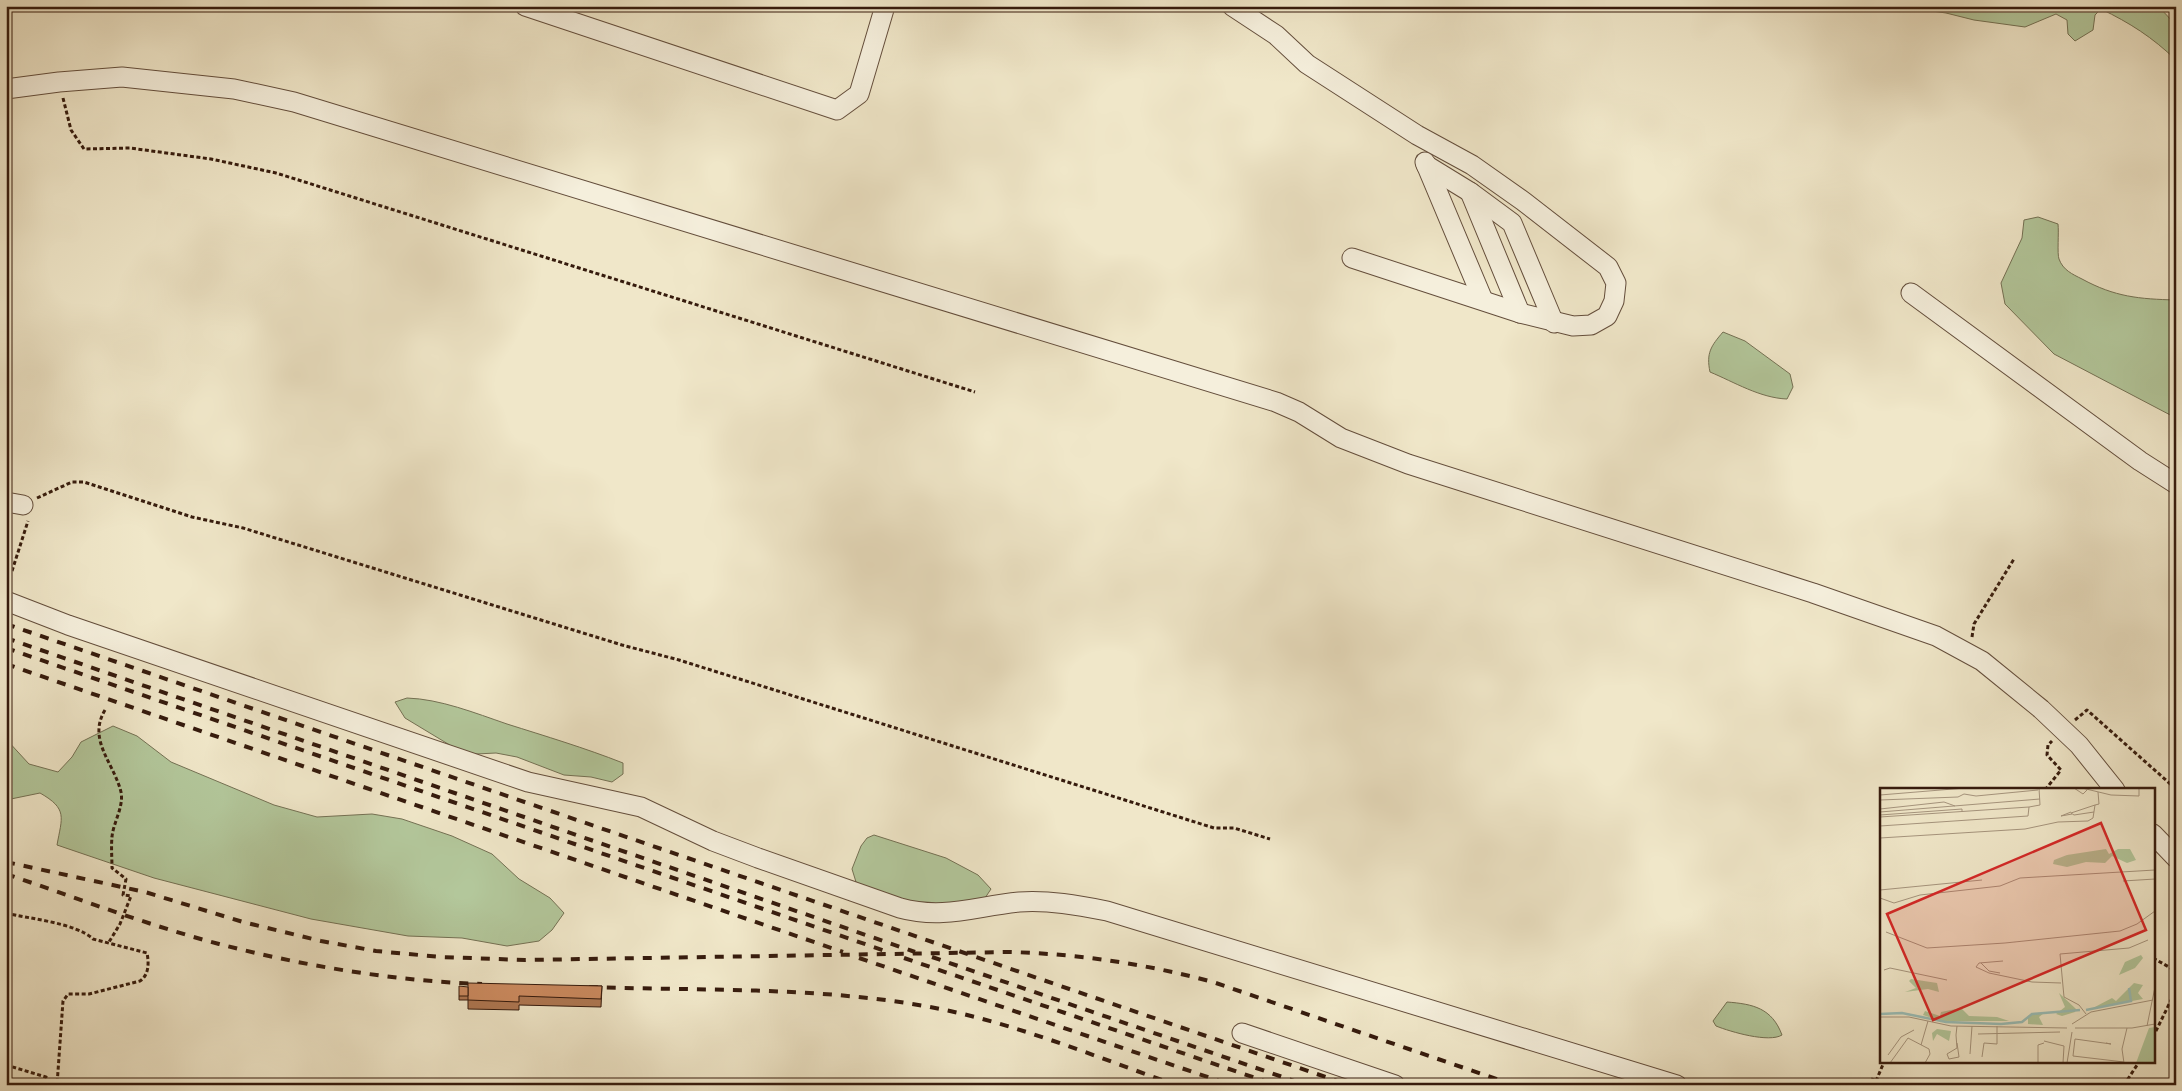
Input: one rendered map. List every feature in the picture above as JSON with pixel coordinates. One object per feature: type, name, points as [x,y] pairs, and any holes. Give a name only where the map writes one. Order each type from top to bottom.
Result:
[{"type":"lane","points":[[525,6],[836,110],[858,94],[885,6]]},
{"type":"lane","points":[[1232,6],[1276,35],[1307,64],[1417,135],[1479,170],[1523,201],[1608,267],[1616,283],[1614,301],[1607,316],[1591,325],[1573,326],[1554,323],[1352,258]]},
{"type":"lane","points":[[6,89],[59,82],[122,77],[234,89],[294,102],[1276,402],[1299,412],[1341,438],[1408,464],[1814,593],[1936,636],[1967,652],[2014,685],[2063,729],[2113,788]]},
{"type":"lane","points":[[1417,135],[1426,165],[1483,300]]},
{"type":"lane","points":[[1426,165],[1470,192],[1512,224],[1554,323]]},
{"type":"lane","points":[[1470,192],[1520,313]]},
{"type":"lane","points":[[1911,293],[2140,461],[2176,484]]},
{"type":"lane","points":[[6,601],[68,625],[528,782],[640,807],[740,852],[900,908],[918,913],[935,914],[1019,902],[1061,902],[1107,911],[1677,1085]]},
{"type":"lane","points":[[2154,835],[2176,858]]},
{"type":"lane","points":[[1242,1032],[1395,1085]]},
{"type":"path","points":[[59,82],[71,130],[84,149],[130,148],[211,159],[276,173],[975,392]]},
{"type":"path","points":[[12,571],[28,521],[22,517],[14,504],[72,482],[92,484],[192,517],[242,528],[622,645],[679,660],[1214,828],[1234,828],[1270,839]]},
{"type":"path","points":[[1967,652],[1974,624],[2014,559]]},
{"type":"path","points":[[105,710],[99,719],[100,744],[122,795],[112,836],[112,868],[126,878],[123,895],[131,896],[120,924],[109,942]]},
{"type":"path","points":[[2087,710],[2176,789]]},
{"type":"path","points":[[2047,788],[2061,770],[2047,755],[2046,751],[2048,745],[2063,729]]},
{"type":"path","points":[[6,913],[68,927],[88,934],[94,939],[146,953],[149,961],[144,978],[132,983],[89,994],[68,994],[63,1001],[55,1085]]},
{"type":"path","points":[[2154,959],[2176,971]]},
{"type":"path","points":[[2154,1035],[2176,990]]},
{"type":"path","points":[[1876,1081],[1883,1064]]},
{"type":"path","points":[[2124,1085],[2138,1064]]},
{"type":"path","points":[[6,1066],[46,1077],[55,1085]]},
{"type":"path","points":[[1869,1085],[1871,1079],[1893,1085]]},
{"type":"green space","points":[[1895,6],[2158,6],[2176,25],[2176,60],[2140,31],[2101,9],[2095,15],[2093,30],[2075,41],[2068,34],[2067,20],[2056,14],[2025,27],[1974,20],[1946,13],[1911,8],[1902,9]]},
{"type":"green space","points":[[2038,217],[2058,224],[2059,259],[2065,269],[2071,273],[2105,290],[2116,293],[2139,298],[2176,300],[2176,418],[2054,354],[2005,304],[2001,283],[2022,238],[2024,220]]},
{"type":"green space","points":[[1723,332],[1745,341],[1790,374],[1793,387],[1787,399],[1757,393],[1710,372],[1710,350]]},
{"type":"green space","points":[[407,698],[457,707],[594,752],[623,763],[623,774],[612,782],[591,777],[564,775],[517,757],[496,753],[476,754],[458,750],[405,718],[395,702]]},
{"type":"green space","points":[[113,726],[137,736],[171,762],[274,805],[317,817],[372,814],[402,819],[452,836],[492,854],[519,879],[550,898],[564,913],[552,930],[539,941],[507,946],[462,938],[408,936],[311,919],[154,878],[57,845],[61,814],[55,804],[40,793],[6,800],[6,739],[29,764],[58,772],[72,757],[81,742]]},
{"type":"green space","points":[[874,835],[946,858],[978,875],[991,889],[985,898],[939,913],[870,898],[856,882],[852,869],[861,846],[867,838]]},
{"type":"green space","points":[[1727,1002],[1753,1006],[1767,1013],[1778,1026],[1782,1035],[1768,1038],[1759,1037],[1740,1034],[1716,1026],[1713,1021]]},
{"type":"building","points":[[468,983],[602,986],[601,999],[519,996],[519,1002],[468,1000]]},
{"type":"building","points":[[459,986],[468,987],[468,996],[459,996]]},
{"type":"waterway","points":[[2171,6],[2176,9]]},
{"type":"railway","points":[[6,624],[1349,1085]]},
{"type":"railway","points":[[6,638],[915,952]]},
{"type":"railway","points":[[6,648],[888,952]]},
{"type":"railway","points":[[6,664],[843,952]]},
{"type":"railway","points":[[6,862],[145,892],[243,922],[321,941],[376,951],[441,957],[525,960],[1010,952],[1062,955],[1113,961],[1213,982],[1514,1085]]},
{"type":"railway","points":[[6,874],[165,928],[251,952],[316,966],[383,976],[482,984]]},
{"type":"railway","points":[[932,957],[1306,1085]]},
{"type":"railway","points":[[859,958],[1231,1085]]},
{"type":"railway","points":[[904,958],[1276,1085]]},
{"type":"railway","points":[[589,987],[816,993],[906,1003],[950,1011],[1007,1026],[1176,1085]]}]
